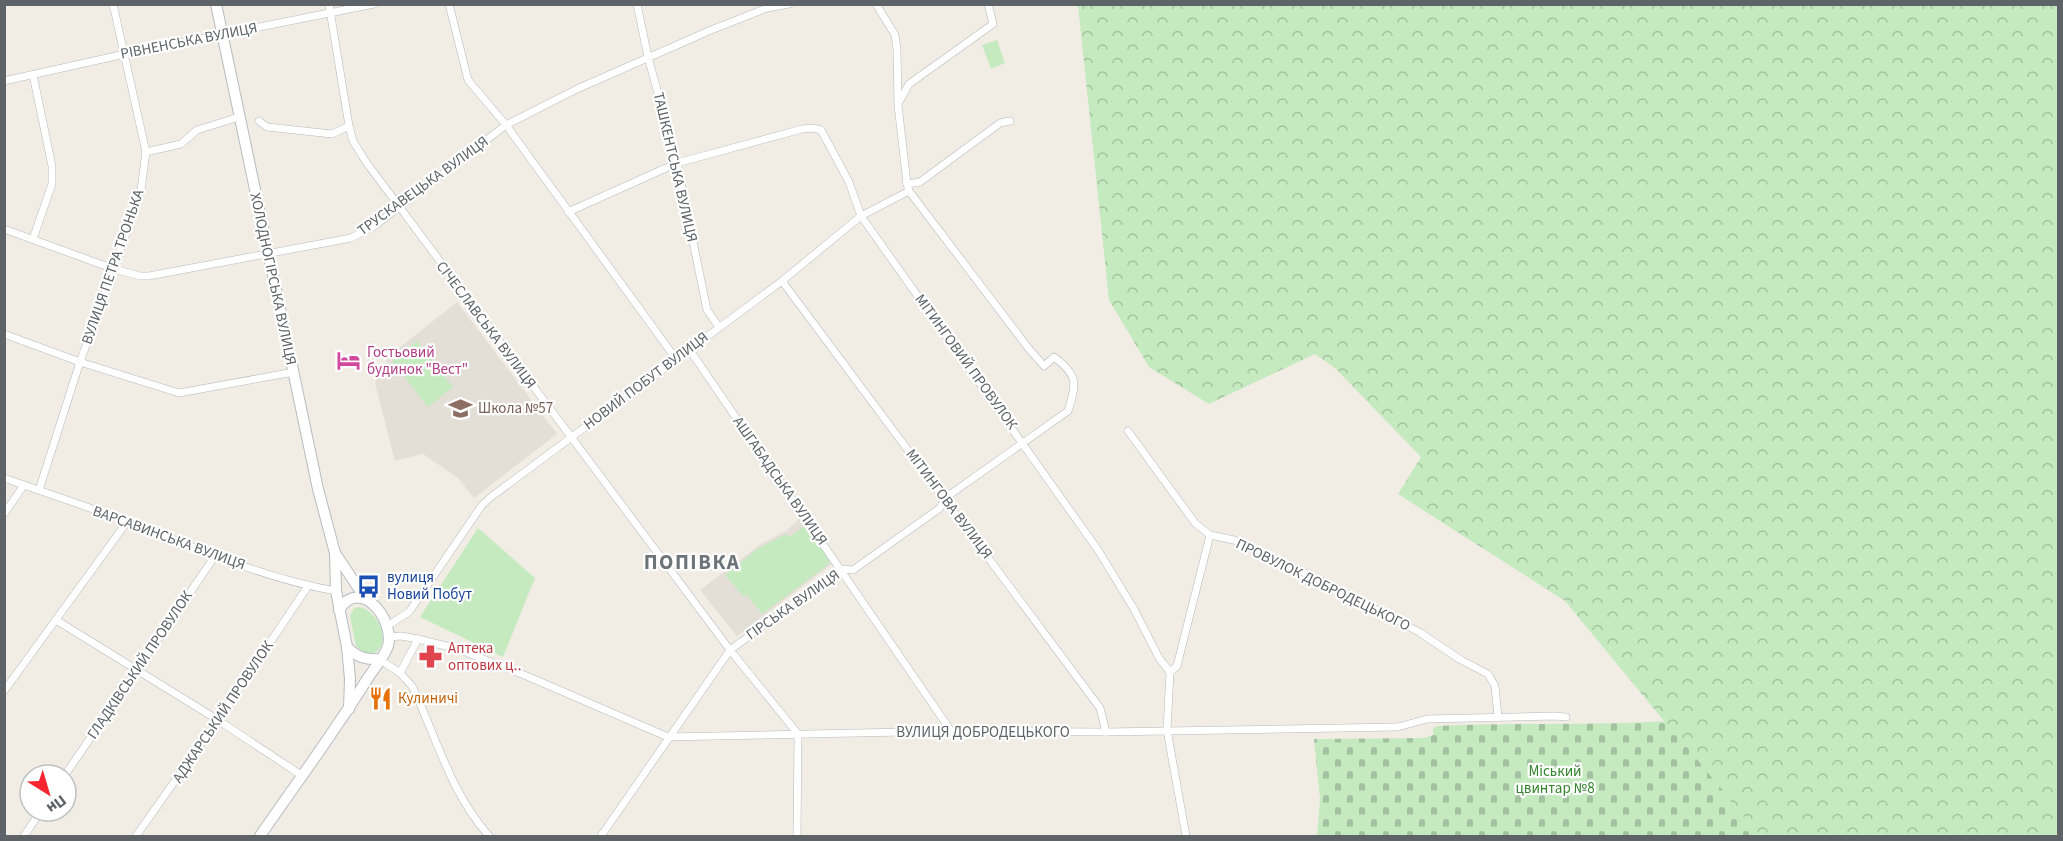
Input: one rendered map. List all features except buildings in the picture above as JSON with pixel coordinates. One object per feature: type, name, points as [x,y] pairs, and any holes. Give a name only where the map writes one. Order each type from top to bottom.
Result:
[{"type":"main road","name":"ХОЛОДНОГІРСЬКА ВУЛИЦЯ","points":[[216,4],[267,255],[318,489],[335,553],[339,610]]},
{"type":"main road","name":"ХОЛОДНОГІРСЬКА ВУЛИЦЯ","points":[[335,553],[365,598]]},
{"type":"main road","points":[[349,709],[350,679],[347,647],[339,610],[347,601],[365,598],[379,610],[388,631]]},
{"type":"main road","name":"НОВИЙ ПОБУТ ВУЛИЦЯ","points":[[260,837],[385,653],[388,631]]},
{"type":"main road","points":[[347,647],[356,655],[367,660],[379,659]]},
{"type":"street","name":"ВУЛИЦЯ ПЕТРА ТРОНЬКА","points":[[39,490],[80,362],[141,190],[146,152],[113,4]]},
{"type":"street","name":"СІЧЕСЛАВСЬКА ВУЛИЦЯ","points":[[329,4],[349,126],[354,141],[366,162],[730,650],[798,734]]},
{"type":"street","name":"РІВНЕНСЬКА ВУЛИЦЯ","points":[[4,81],[374,4]]},
{"type":"street","points":[[449,4],[468,80],[506,124],[568,213],[676,359]]},
{"type":"street","name":"ТАШКЕНТСЬКА ВУЛИЦЯ","points":[[637,4],[648,57],[677,163],[706,310],[718,327]]},
{"type":"street","name":"ТРУСКАВЕЦЬКА ВУЛИЦЯ","points":[[4,229],[114,269],[140,276],[267,255],[351,238],[373,227],[397,206],[506,124],[648,57],[767,8],[789,4]]},
{"type":"street","points":[[876,4],[895,35],[898,105],[908,187]]},
{"type":"street","points":[[898,105],[909,84],[993,24],[988,4]]},
{"type":"street","points":[[33,75],[52,166],[52,184],[33,239]]},
{"type":"street","points":[[146,152],[181,144],[197,130],[239,117]]},
{"type":"street","points":[[259,121],[267,127],[332,134],[349,126]]},
{"type":"street","name":"НОВИЙ ПОБУТ ВУЛИЦЯ","points":[[388,631],[408,612],[482,505],[570,437],[782,281],[861,216],[920,182],[1000,123],[1010,121]]},
{"type":"street","name":"МІТИНГОВИЙ ПРОВУЛОК","points":[[677,163],[813,128],[821,130],[849,182],[861,216],[1098,550],[1170,672]]},
{"type":"street","points":[[568,213],[677,163]]},
{"type":"street","name":"ГІРСЬКА ВУЛИЦЯ","points":[[601,837],[730,650],[841,569],[853,570],[940,508],[945,498],[1068,411],[1073,396],[1073,379],[1070,369],[1054,357],[1044,366],[908,187]]},
{"type":"street","name":"МІТИНГОВА ВУЛИЦЯ","points":[[782,281],[1101,708],[1106,732]]},
{"type":"street","points":[[4,334],[80,362],[179,393],[294,372]]},
{"type":"street","name":"АШГАБАДСЬКА ВУЛИЦЯ","points":[[689,349],[951,731]]},
{"type":"street","points":[[1128,431],[1195,523],[1210,535],[1177,666],[1170,672],[1167,730],[1186,837]]},
{"type":"street","name":"ВАРСАВИНСЬКА ВУЛИЦЯ","points":[[4,477],[215,556],[308,586],[336,591]]},
{"type":"street","points":[[4,514],[24,485]]},
{"type":"street","points":[[4,691],[127,522]]},
{"type":"street","name":"ПРОВУЛОК ДОБРОДЕЦЬКОГО","points":[[1210,535],[1234,540],[1320,579],[1419,632],[1461,660],[1488,674],[1495,686],[1498,717]]},
{"type":"street","name":"ГЛАДКІВСЬКИЙ ПРОВУЛОК","points":[[73,763],[215,556]]},
{"type":"street","name":"АДЖАРСЬКИЙ ПРОВУЛОК","points":[[136,837],[308,586]]},
{"type":"street","points":[[56,620],[218,720],[301,775]]},
{"type":"street","name":"ВУЛИЦЯ ДОБРОДЕЦЬКОГО","points":[[388,631],[458,649],[518,672],[668,737],[951,731],[1106,732],[1398,727],[1426,719],[1566,717]]},
{"type":"street","points":[[400,673],[418,639]]},
{"type":"street","points":[[379,659],[400,673],[412,686],[457,791],[472,817],[489,837]]},
{"type":"street","points":[[797,837],[798,734]]},
{"type":"street","points":[[24,837],[33,823]]},
{"type":"shaded area","name":"Школа №57","points":[[457,302],[557,434],[474,498],[458,478],[423,454],[395,461],[375,383],[389,356]]},
{"type":"shaded area","points":[[803,516],[834,559],[832,564],[737,636],[700,590],[761,544],[786,531]]},
{"type":"green space","points":[[1078,5],[2058,5],[2058,836],[1759,836],[1565,601],[1398,494],[1421,457],[1335,368],[1315,354],[1209,404],[1149,367],[1109,300]]},
{"type":"green space","points":[[997,40],[1005,63],[991,69],[982,45]]},
{"type":"green space","points":[[417,341],[453,387],[428,407],[392,361]]},
{"type":"green space","points":[[804,526],[829,558],[829,564],[762,614],[747,595],[744,597],[725,575],[759,548],[786,534],[790,537]]},
{"type":"green space","points":[[478,528],[535,578],[503,657],[420,617]]},
{"type":"green space","points":[[359,607],[374,616],[382,631],[381,647],[366,655],[356,646],[350,616],[354,608]]},
{"type":"green space","name":"Міський цвинтар №8","points":[[1666,721],[1759,836],[1317,836],[1320,799],[1314,739],[1424,738],[1433,735],[1433,728],[1438,726]]},
{"type":"place","name":"Гостьовий будинок \"Вест\"","points":[[349,361]]},
{"type":"place","name":"Школа №57","points":[[460,408]]},
{"type":"place","name":"вулиця Новий Побут","points":[[369,586]]},
{"type":"place","name":"Аптека оптових ц‥","points":[[430,657]]},
{"type":"place","name":"Кулиничі","points":[[380,698]]},
{"type":"district","name":"ПОПІВКА","points":[[692,562]]}]
